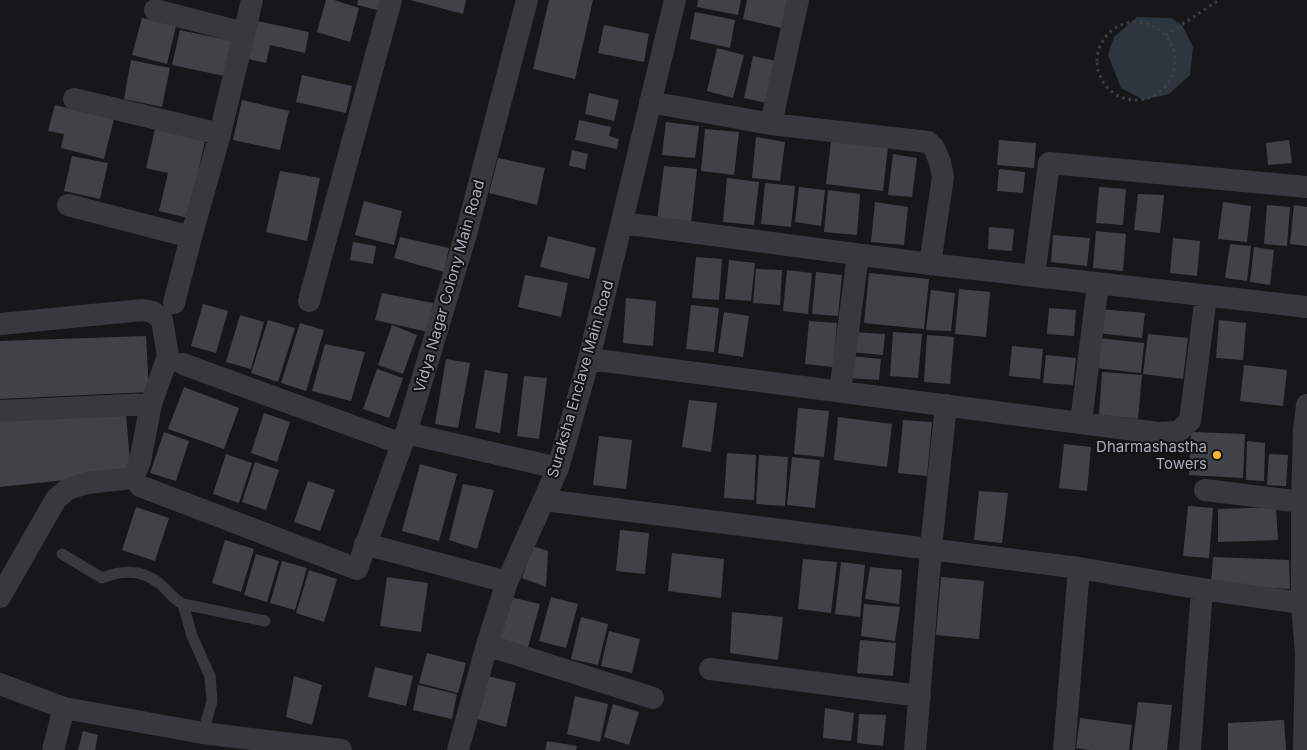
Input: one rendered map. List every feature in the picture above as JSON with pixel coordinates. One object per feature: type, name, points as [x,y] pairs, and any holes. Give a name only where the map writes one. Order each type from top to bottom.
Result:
[{"type":"street","points":[[174,303],[220,134],[252,0]]},
{"type":"street","points":[[310,301],[391,0]]},
{"type":"street","name":"Vidya Nagar Colony Main Road","points":[[140,486],[357,568],[404,438],[466,234],[527,0]]},
{"type":"street","name":"Suraksha Enclave Main Road","points":[[458,750],[487,645],[508,582],[558,468],[589,359],[675,0]]},
{"type":"street","points":[[771,124],[798,0]]},
{"type":"street","points":[[154,10],[244,33]]},
{"type":"street","points":[[74,99],[220,134]]},
{"type":"street","points":[[650,102],[771,124],[928,142],[934,148],[940,162],[943,177],[930,264]]},
{"type":"street","points":[[1034,276],[1048,163],[1307,187]]},
{"type":"street","points":[[68,205],[191,237]]},
{"type":"street","points":[[622,223],[930,264],[1307,307]]},
{"type":"street","points":[[840,391],[858,255]]},
{"type":"street","points":[[1081,422],[1098,284]]},
{"type":"street","points":[[589,359],[1158,433],[1178,432],[1190,420],[1206,296]]},
{"type":"street","points":[[0,324],[143,310],[153,312],[162,320],[168,356],[151,404],[140,461],[133,478],[87,484],[68,489],[56,499],[0,597]]},
{"type":"street","points":[[183,364],[404,438],[558,468]]},
{"type":"street","points":[[0,411],[151,404]]},
{"type":"street","points":[[915,750],[931,548],[946,405]]},
{"type":"street","points":[[1304,750],[1307,655],[1302,603],[1304,547],[1302,502],[1307,405]]},
{"type":"street","points":[[1205,490],[1302,502]]},
{"type":"street","points":[[544,500],[1079,568],[1202,589],[1302,603]]},
{"type":"street","points":[[365,544],[508,582]]},
{"type":"street","points":[[1064,750],[1079,568]]},
{"type":"street","points":[[1190,750],[1202,589]]},
{"type":"street","points":[[487,645],[653,698]]},
{"type":"street","points":[[710,669],[920,696]]},
{"type":"street","points":[[0,684],[64,708],[203,733],[341,750]]},
{"type":"street","points":[[53,750],[64,708]]},
{"type":"lane","points":[[62,554],[102,578],[126,571],[140,573],[159,583],[176,601],[182,604],[265,621]]},
{"type":"lane","points":[[182,604],[192,636],[210,676],[212,701],[203,733]]},
{"type":"path","points":[[1166,35],[1219,0]]},
{"type":"path","points":[[1139,21],[1154,26],[1166,35],[1174,49],[1176,64],[1172,80],[1162,92],[1148,99],[1133,101],[1118,97],[1106,87],[1098,74],[1096,58],[1100,43],[1110,31],[1124,23],[1139,21]]},
{"type":"shaded area","points":[[1137,17],[1171,18],[1182,25],[1193,47],[1190,75],[1169,94],[1144,100],[1121,88],[1108,55],[1114,37]]},
{"type":"building","points":[[326,0],[334,0],[359,8],[350,42],[317,32]]},
{"type":"building","points":[[358,0],[384,0],[381,11],[357,5]]},
{"type":"building","points":[[410,0],[466,0],[463,14]]},
{"type":"building","points":[[549,0],[593,0],[575,79],[533,69]]},
{"type":"building","points":[[698,0],[741,0],[738,15],[697,7]]},
{"type":"building","points":[[747,0],[793,0],[786,29],[743,19]]},
{"type":"building","points":[[695,12],[735,20],[730,48],[690,39]]},
{"type":"building","points":[[142,18],[176,26],[167,64],[132,55]]},
{"type":"building","points":[[257,21],[309,32],[305,53],[270,45],[266,63],[249,59]]},
{"type":"building","points":[[604,25],[649,34],[644,62],[598,53]]},
{"type":"building","points":[[180,30],[237,42],[229,77],[172,65]]},
{"type":"building","points":[[717,48],[744,55],[733,98],[707,91]]},
{"type":"building","points":[[753,56],[776,61],[766,103],[744,98]]},
{"type":"building","points":[[131,60],[170,68],[162,107],[124,99]]},
{"type":"building","points":[[302,75],[352,86],[346,113],[296,102]]},
{"type":"building","points":[[589,93],[619,100],[614,121],[585,114]]},
{"type":"building","points":[[242,100],[289,111],[280,150],[233,140]]},
{"type":"building","points":[[55,105],[114,119],[104,159],[61,148],[64,134],[48,131]]},
{"type":"building","points":[[579,120],[611,127],[609,136],[619,139],[617,149],[575,140]]},
{"type":"building","points":[[666,122],[699,126],[695,158],[662,155]]},
{"type":"building","points":[[155,129],[205,141],[188,218],[159,211],[168,173],[146,168]]},
{"type":"building","points":[[705,129],[739,132],[734,175],[701,171]]},
{"type":"building","points":[[756,137],[785,142],[780,181],[752,178]]},
{"type":"building","points":[[999,140],[1036,143],[1034,168],[997,165]]},
{"type":"building","points":[[1289,140],[1292,163],[1268,165],[1266,143]]},
{"type":"building","points":[[831,141],[888,147],[883,191],[826,184]]},
{"type":"building","points":[[572,150],[588,154],[585,169],[569,166]]},
{"type":"building","points":[[893,154],[917,158],[912,197],[888,195]]},
{"type":"building","points":[[72,156],[108,163],[100,199],[64,191]]},
{"type":"building","points":[[498,158],[545,168],[537,205],[489,193]]},
{"type":"building","points":[[664,166],[697,169],[691,224],[657,220]]},
{"type":"building","points":[[999,169],[1025,172],[1023,193],[997,191]]},
{"type":"building","points":[[280,171],[320,178],[307,241],[266,232]]},
{"type":"building","points":[[727,178],[759,182],[754,225],[723,222]]},
{"type":"building","points":[[765,183],[795,186],[791,227],[761,224]]},
{"type":"building","points":[[799,187],[825,190],[821,226],[795,222]]},
{"type":"building","points":[[1099,187],[1126,189],[1123,225],[1096,223]]},
{"type":"building","points":[[828,190],[860,194],[857,235],[824,232]]},
{"type":"building","points":[[1138,194],[1164,195],[1160,233],[1134,230]]},
{"type":"building","points":[[364,201],[402,211],[394,245],[355,235]]},
{"type":"building","points":[[875,202],[908,207],[904,245],[871,242]]},
{"type":"building","points":[[1223,202],[1251,206],[1247,242],[1218,239]]},
{"type":"building","points":[[1267,205],[1290,207],[1287,246],[1264,244]]},
{"type":"building","points":[[1294,205],[1307,207],[1307,246],[1290,244]]},
{"type":"building","points":[[989,227],[1014,229],[1012,251],[988,249]]},
{"type":"building","points":[[1096,231],[1126,234],[1123,271],[1093,268]]},
{"type":"building","points":[[1053,235],[1090,238],[1087,266],[1051,262]]},
{"type":"building","points":[[548,236],[596,248],[589,279],[540,267]]},
{"type":"building","points":[[400,237],[449,248],[444,272],[394,258]]},
{"type":"building","points":[[1173,238],[1200,241],[1197,276],[1170,273]]},
{"type":"building","points":[[353,242],[376,246],[373,264],[350,260]]},
{"type":"building","points":[[1230,244],[1251,246],[1247,281],[1225,278]]},
{"type":"building","points":[[1254,247],[1274,250],[1270,285],[1250,282]]},
{"type":"building","points":[[696,257],[722,259],[719,300],[692,298]]},
{"type":"building","points":[[729,260],[755,263],[751,301],[725,299]]},
{"type":"building","points":[[756,269],[782,270],[780,305],[753,303]]},
{"type":"building","points":[[787,270],[812,273],[808,314],[783,311]]},
{"type":"building","points":[[816,272],[842,275],[838,316],[812,314]]},
{"type":"building","points":[[869,273],[929,279],[924,329],[864,323]]},
{"type":"building","points":[[525,275],[568,283],[561,317],[518,307]]},
{"type":"building","points":[[959,289],[990,292],[986,337],[955,334]]},
{"type":"building","points":[[931,290],[955,293],[951,331],[926,330]]},
{"type":"building","points":[[382,293],[433,303],[428,332],[375,320]]},
{"type":"building","points":[[626,298],[656,301],[653,346],[623,343]]},
{"type":"building","points":[[203,304],[228,311],[216,353],[191,346]]},
{"type":"building","points":[[691,305],[719,308],[714,352],[686,349]]},
{"type":"building","points":[[1049,308],[1076,310],[1074,336],[1047,334]]},
{"type":"building","points":[[1100,309],[1145,313],[1142,338],[1097,333]]},
{"type":"building","points":[[724,312],[749,316],[743,357],[718,353]]},
{"type":"building","points":[[240,315],[264,322],[251,369],[226,362]]},
{"type":"building","points":[[268,320],[295,328],[278,382],[251,373]]},
{"type":"building","points":[[1219,320],[1246,323],[1243,360],[1216,358]]},
{"type":"building","points":[[809,321],[837,323],[833,367],[805,364]]},
{"type":"building","points":[[300,323],[324,330],[306,391],[281,383]]},
{"type":"building","points":[[392,325],[417,335],[403,374],[378,365]]},
{"type":"building","points":[[854,332],[885,334],[883,355],[851,352]]},
{"type":"building","points":[[893,332],[922,334],[918,378],[890,376]]},
{"type":"building","points":[[1148,334],[1188,338],[1183,379],[1143,374]]},
{"type":"building","points":[[927,335],[954,337],[950,384],[924,382]]},
{"type":"building","points":[[146,336],[149,392],[0,399],[0,341]]},
{"type":"building","points":[[1098,338],[1144,343],[1141,373],[1095,368]]},
{"type":"building","points":[[325,344],[365,352],[351,401],[312,391]]},
{"type":"building","points":[[1012,346],[1043,349],[1040,379],[1009,376]]},
{"type":"building","points":[[1046,355],[1076,358],[1073,385],[1043,383]]},
{"type":"building","points":[[850,356],[881,359],[879,380],[848,378]]},
{"type":"building","points":[[446,359],[470,363],[458,428],[435,424]]},
{"type":"building","points":[[1244,365],[1287,370],[1283,406],[1240,401]]},
{"type":"building","points":[[377,369],[403,378],[389,418],[363,409]]},
{"type":"building","points":[[485,370],[508,374],[500,433],[475,428]]},
{"type":"building","points":[[1102,372],[1142,375],[1138,419],[1099,415]]},
{"type":"building","points":[[524,376],[547,378],[539,439],[517,436]]},
{"type":"building","points":[[184,387],[239,408],[224,449],[168,429]]},
{"type":"building","points":[[689,400],[717,403],[711,452],[682,447]]},
{"type":"building","points":[[798,408],[829,411],[824,457],[794,454]]},
{"type":"building","points":[[264,413],[290,422],[277,462],[251,453]]},
{"type":"building","points":[[126,414],[131,473],[0,487],[0,421]]},
{"type":"building","points":[[838,417],[892,424],[887,467],[834,460]]},
{"type":"building","points":[[903,420],[932,422],[927,476],[898,473]]},
{"type":"building","points":[[164,432],[189,441],[176,481],[150,473]]},
{"type":"building","name":"Dharmashastha Towers","points":[[1191,432],[1245,434],[1243,478],[1189,475]]},
{"type":"building","points":[[599,436],[632,440],[626,489],[593,485]]},
{"type":"building","points":[[1247,441],[1265,443],[1264,481],[1246,480]]},
{"type":"building","points":[[1064,444],[1091,447],[1087,491],[1059,488]]},
{"type":"building","points":[[727,453],[756,455],[754,500],[724,498]]},
{"type":"building","points":[[226,454],[252,463],[239,503],[213,494]]},
{"type":"building","points":[[1269,454],[1288,455],[1286,486],[1267,485]]},
{"type":"building","points":[[759,455],[788,457],[785,506],[756,504]]},
{"type":"building","points":[[792,457],[820,460],[815,508],[787,505]]},
{"type":"building","points":[[255,462],[279,470],[266,510],[242,502]]},
{"type":"building","points":[[420,464],[457,474],[439,541],[402,531]]},
{"type":"building","points":[[308,481],[335,490],[320,531],[294,522]]},
{"type":"building","points":[[463,484],[494,490],[477,549],[449,540]]},
{"type":"building","points":[[979,491],[1008,493],[1002,543],[974,540]]},
{"type":"building","points":[[1188,506],[1213,508],[1209,558],[1183,556]]},
{"type":"building","points":[[136,507],[169,518],[155,561],[122,550]]},
{"type":"building","points":[[1276,507],[1278,540],[1218,542],[1218,509]]},
{"type":"building","points":[[620,530],[649,533],[645,574],[616,571]]},
{"type":"building","points":[[225,540],[254,549],[241,592],[212,583]]},
{"type":"building","points":[[533,546],[548,551],[546,587],[522,578]]},
{"type":"building","points":[[672,553],[724,559],[721,598],[668,591]]},
{"type":"building","points":[[256,554],[279,561],[267,602],[244,595]]},
{"type":"building","points":[[1213,557],[1289,560],[1290,589],[1211,585]]},
{"type":"building","points":[[803,559],[837,562],[831,613],[798,609]]},
{"type":"building","points":[[282,561],[307,568],[295,610],[270,603]]},
{"type":"building","points":[[841,562],[865,565],[860,617],[835,614]]},
{"type":"building","points":[[870,567],[902,570],[899,604],[865,599]]},
{"type":"building","points":[[309,570],[337,579],[324,622],[296,613]]},
{"type":"building","points":[[387,577],[428,583],[421,632],[380,626]]},
{"type":"building","points":[[941,577],[984,581],[979,639],[936,635]]},
{"type":"building","points":[[510,597],[540,604],[527,651],[499,642]]},
{"type":"building","points":[[551,597],[578,604],[566,648],[539,641]]},
{"type":"building","points":[[864,604],[900,607],[895,641],[861,636]]},
{"type":"building","points":[[732,612],[783,617],[778,660],[730,653]]},
{"type":"building","points":[[581,617],[608,624],[598,665],[571,659]]},
{"type":"building","points":[[609,631],[640,639],[632,673],[601,666]]},
{"type":"building","points":[[860,640],[896,643],[893,676],[857,673]]},
{"type":"building","points":[[427,653],[466,663],[458,693],[419,683]]},
{"type":"building","points":[[375,667],[413,676],[406,706],[368,697]]},
{"type":"building","points":[[294,676],[322,685],[312,725],[286,717]]},
{"type":"building","points":[[488,676],[516,683],[506,727],[477,719]]},
{"type":"building","points":[[418,685],[457,694],[452,719],[413,710]]},
{"type":"building","points":[[575,696],[608,704],[600,742],[567,734]]},
{"type":"building","points":[[1138,702],[1172,705],[1167,750],[1132,750]]},
{"type":"building","points":[[613,704],[639,712],[629,745],[604,737]]},
{"type":"building","points":[[825,708],[854,713],[851,741],[823,738]]},
{"type":"building","points":[[859,714],[886,715],[883,746],[857,743]]},
{"type":"building","points":[[1080,718],[1132,725],[1129,750],[1076,748]]},
{"type":"building","points":[[1284,720],[1286,750],[1228,750],[1228,723]]},
{"type":"building","points":[[83,731],[98,735],[95,750],[78,750]]},
{"type":"building","points":[[547,741],[577,746],[576,750],[545,750]]},
{"type":"place","name":"Dharmashastha Towers","points":[[1217,455]]}]
